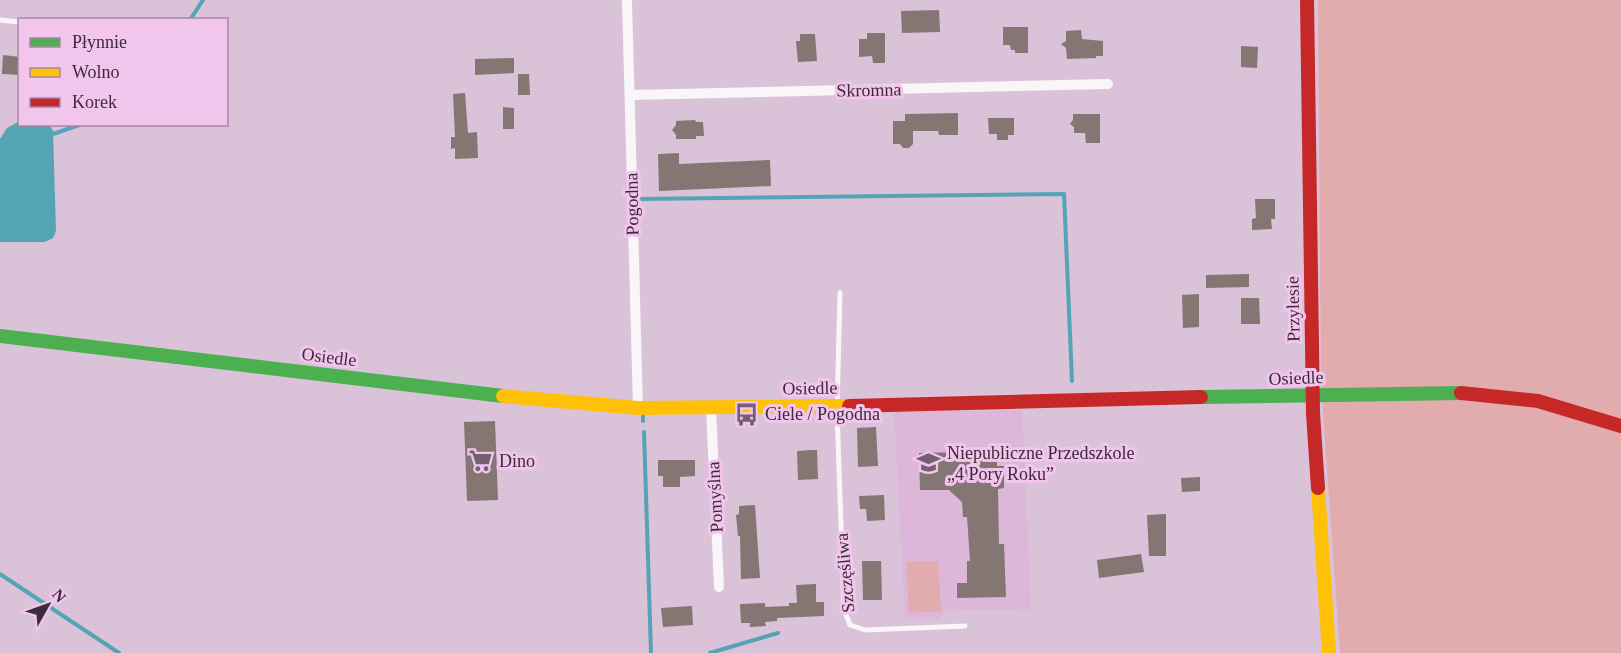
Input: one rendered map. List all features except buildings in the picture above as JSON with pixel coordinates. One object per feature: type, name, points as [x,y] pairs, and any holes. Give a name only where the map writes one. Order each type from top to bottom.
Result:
[{"type":"street","name":"Pogodna","points":[[627,0],[638,408]]},
{"type":"street","name":"Przylesie","points":[[1307,0],[1313,396],[1329,653]]},
{"type":"street","name":"Skromna","points":[[631,95],[1108,84]]},
{"type":"street","name":"Osiedle","points":[[0,336],[541,401],[638,408],[1474,393],[1509,396],[1574,410],[1621,426]]},
{"type":"street","name":"Pomyślna","points":[[711,408],[719,587]]},
{"type":"lane","points":[[0,20],[18,22]]},
{"type":"lane","points":[[837,406],[840,293]]},
{"type":"lane","name":"Szczęśliwa","points":[[837,406],[844,610],[850,626],[865,630],[964,626]]},
{"type":"shaded area","points":[[1318,0],[1621,0],[1621,653],[1340,653],[1321,384]]},
{"type":"shaded area","points":[[1022,410],[1031,609],[945,611],[938,619],[905,619],[894,412]]},
{"type":"shaded area","points":[[938,561],[941,611],[909,613],[906,562]]},
{"type":"water","points":[[18,122],[18,126],[50,126],[53,131],[56,231],[53,238],[45,242],[0,242],[0,139],[7,128]]},
{"type":"waterway","points":[[191,18],[203,0]]},
{"type":"waterway","points":[[53,134],[76,126]]},
{"type":"waterway","points":[[639,199],[1064,194],[1072,381]]},
{"type":"waterway","points":[[643,416],[643,421]]},
{"type":"waterway","points":[[644,432],[651,653]]},
{"type":"waterway","points":[[0,574],[119,653]]},
{"type":"waterway","points":[[710,653],[778,633]]},
{"type":"traffic: fast","points":[[0,336],[503,396]]},
{"type":"traffic: fast","points":[[1201,397],[1461,393]]},
{"type":"traffic: slow","points":[[503,396],[638,408],[849,406]]},
{"type":"traffic: slow","points":[[1318,488],[1329,653]]},
{"type":"traffic: jam","points":[[1307,0],[1313,413],[1318,488]]},
{"type":"traffic: jam","points":[[1461,393],[1538,401],[1621,426]]},
{"type":"traffic: jam","points":[[849,406],[1201,397]]},
{"type":"place","name":"Ciele / Pogodna","points":[[747,414]]},
{"type":"place","name":"Dino","points":[[481,461]]},
{"type":"place","name":"Niepubliczne Przedszkole „4 Pory Roku”","points":[[929,463]]}]
